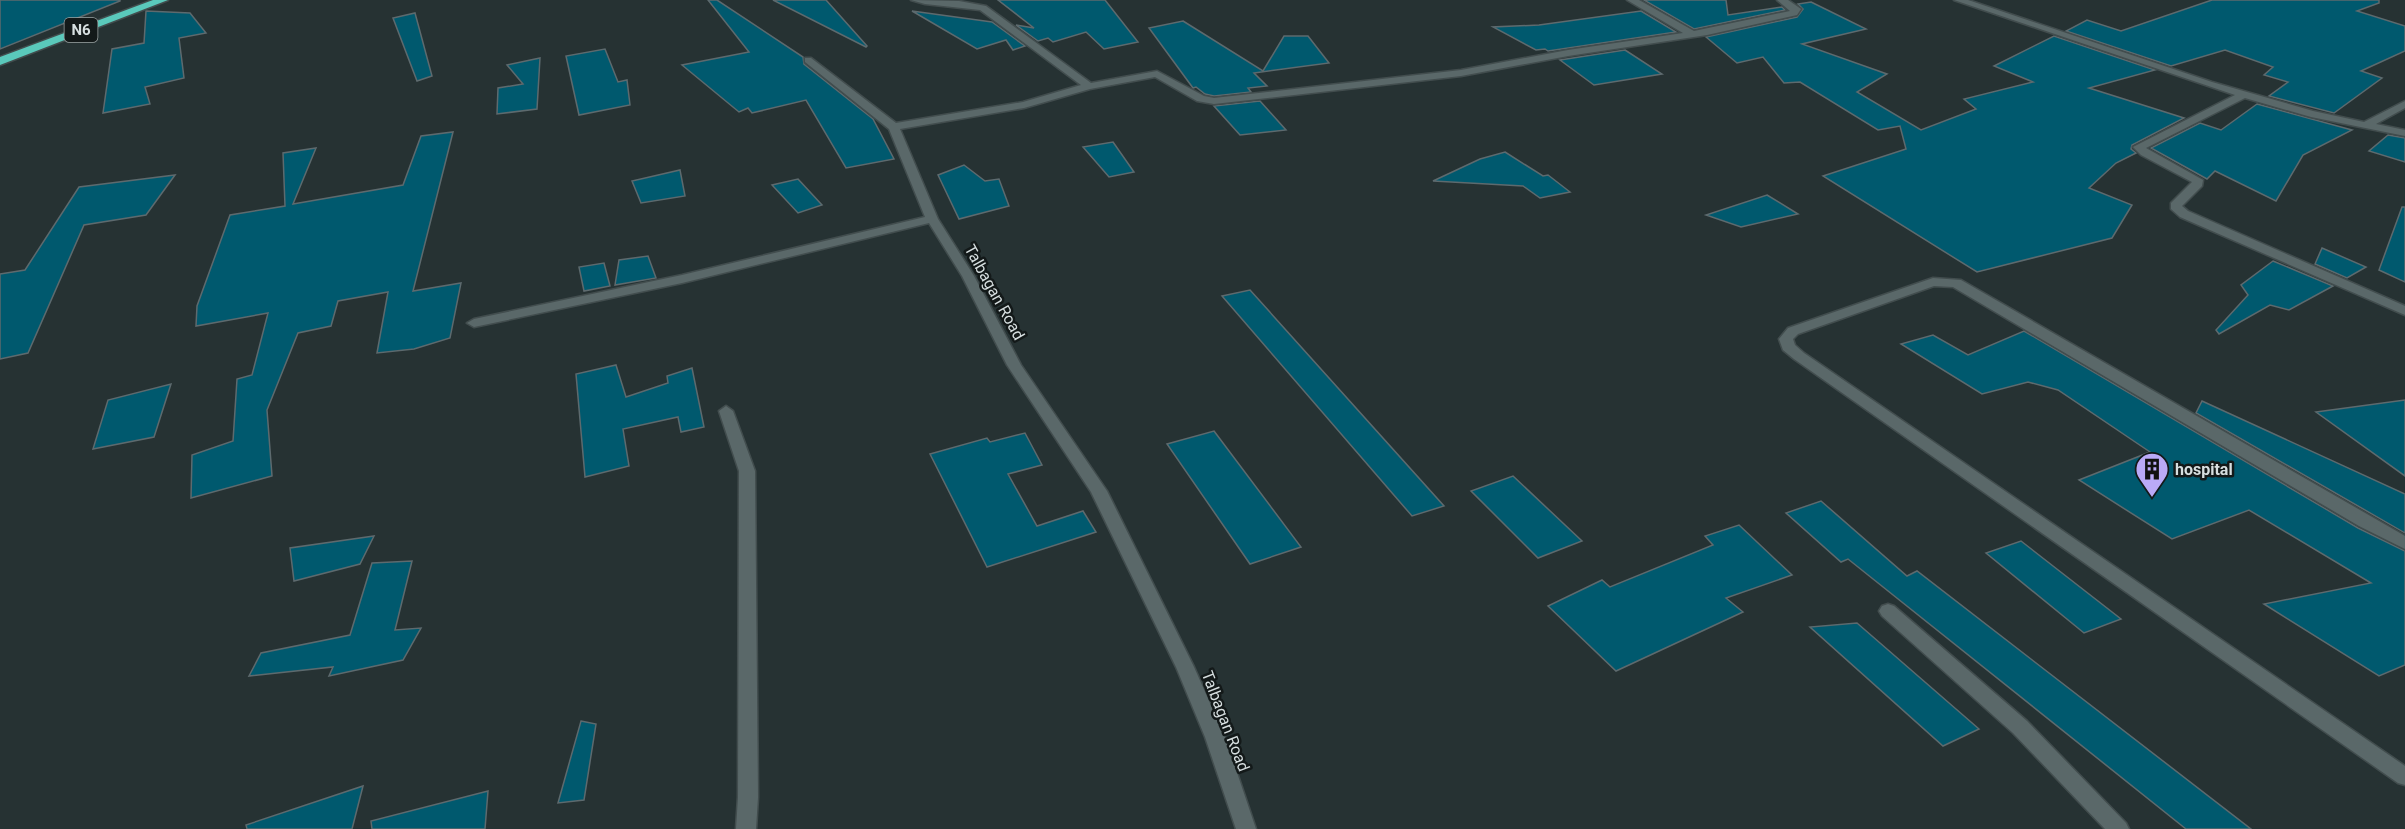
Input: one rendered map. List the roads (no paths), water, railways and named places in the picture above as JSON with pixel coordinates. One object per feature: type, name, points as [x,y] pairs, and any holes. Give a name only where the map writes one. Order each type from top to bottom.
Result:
[{"type":"highway","name":"N6","points":[[0,61],[163,0]]},
{"type":"street","points":[[916,0],[934,3],[967,2],[983,8],[1089,86]]},
{"type":"street","points":[[1632,0],[1692,34]]},
{"type":"street","points":[[808,60],[894,127],[1024,105],[1089,86],[1157,74],[1201,99],[1214,101],[1461,73],[1568,52],[1692,34],[1794,13],[1796,9],[1782,0]]},
{"type":"street","points":[[1959,0],[2135,62],[2243,95],[2311,114],[2405,133]]},
{"type":"street","points":[[2243,95],[2139,147],[2145,153],[2197,180],[2198,184],[2175,206],[2184,214],[2405,311]]},
{"type":"street","points":[[2368,124],[2405,104]]},
{"type":"street","name":"Talbagan Road","points":[[894,127],[932,219],[968,276],[1014,364],[1099,491],[1185,667],[1215,737],[1246,829]]},
{"type":"street","points":[[474,323],[682,279],[932,219]]},
{"type":"street","points":[[2405,543],[2365,522],[1956,283],[1933,282],[1793,331],[1786,339],[1788,347],[1799,356],[1912,436],[2405,777]]},
{"type":"street","points":[[726,411],[747,471],[748,797],[746,829]]},
{"type":"street","points":[[1888,611],[2020,727],[2119,829]]},
{"type":"place","name":"hospital","points":[[2152,498]]}]
